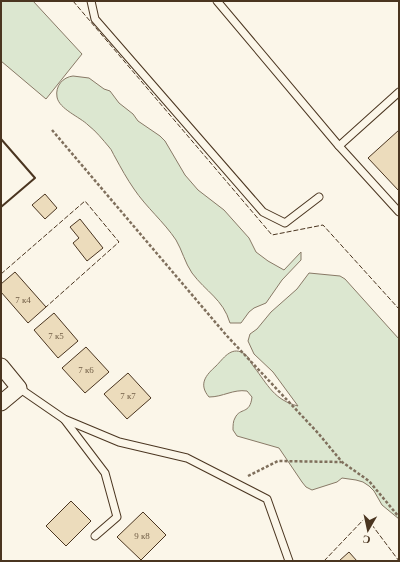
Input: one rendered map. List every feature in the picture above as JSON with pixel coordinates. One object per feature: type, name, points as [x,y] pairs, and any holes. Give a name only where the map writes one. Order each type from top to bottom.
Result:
[{"type":"street","points":[[1,366],[19,388],[1,403]]},
{"type":"lane","points":[[91,1],[95,19],[263,212],[285,223],[320,196]]},
{"type":"lane","points":[[217,1],[339,146],[399,212]]},
{"type":"lane","points":[[339,146],[399,92]]},
{"type":"lane","points":[[19,388],[64,419],[119,442],[187,458],[267,499],[289,561]]},
{"type":"lane","points":[[64,419],[105,473],[117,517],[96,536]]},
{"type":"path","points":[[52,130],[227,336],[318,433],[342,462],[369,481],[399,517]]},
{"type":"path","points":[[235,483],[278,461],[342,462]]},
{"type":"green space","points":[[1,1],[33,1],[82,54],[46,99],[1,61]]},
{"type":"green space","points":[[73,76],[89,78],[104,89],[110,91],[119,103],[133,114],[138,121],[160,136],[165,141],[185,175],[198,190],[224,210],[249,238],[256,252],[284,270],[301,252],[301,260],[282,280],[266,303],[249,312],[241,323],[230,323],[219,302],[197,280],[187,265],[176,240],[134,189],[110,148],[91,127],[66,109],[59,101],[57,97],[57,89],[60,83],[66,78]]},
{"type":"green space","points":[[309,273],[340,276],[345,279],[399,339],[399,519],[382,505],[374,491],[363,482],[342,478],[337,482],[312,490],[306,487],[279,448],[237,436],[233,430],[234,421],[237,415],[247,409],[251,403],[252,397],[247,391],[237,391],[209,397],[204,388],[206,376],[212,369],[231,352],[239,351],[247,356],[277,396],[298,406],[273,372],[254,354],[248,341],[250,334],[257,329],[271,312],[297,289]]},
{"type":"building","points":[[399,130],[399,191],[368,158]]},
{"type":"building","points":[[45,194],[57,208],[45,219],[32,205]]},
{"type":"building","points":[[80,219],[103,248],[87,261],[73,243],[79,238],[70,227]]},
{"type":"building","points":[[15,272],[46,307],[28,323],[1,292],[1,284]]},
{"type":"building","points":[[54,313],[78,341],[58,358],[34,330]]},
{"type":"building","points":[[86,347],[109,372],[85,393],[62,368]]},
{"type":"building","points":[[128,373],[151,398],[127,419],[104,394]]},
{"type":"building","points":[[71,501],[91,521],[66,546],[46,526]]},
{"type":"building","points":[[143,512],[166,535],[141,560],[117,537]]},
{"type":"building","points":[[349,552],[357,561],[339,561]]},
{"type":"fence","points":[[73,1],[272,235],[323,225],[399,309]]},
{"type":"fence","points":[[1,274],[85,201],[119,242],[46,307]]},
{"type":"fence","points":[[324,561],[366,517],[399,561]]},
{"type":"wall","points":[[1,139],[35,178],[1,207]]}]
